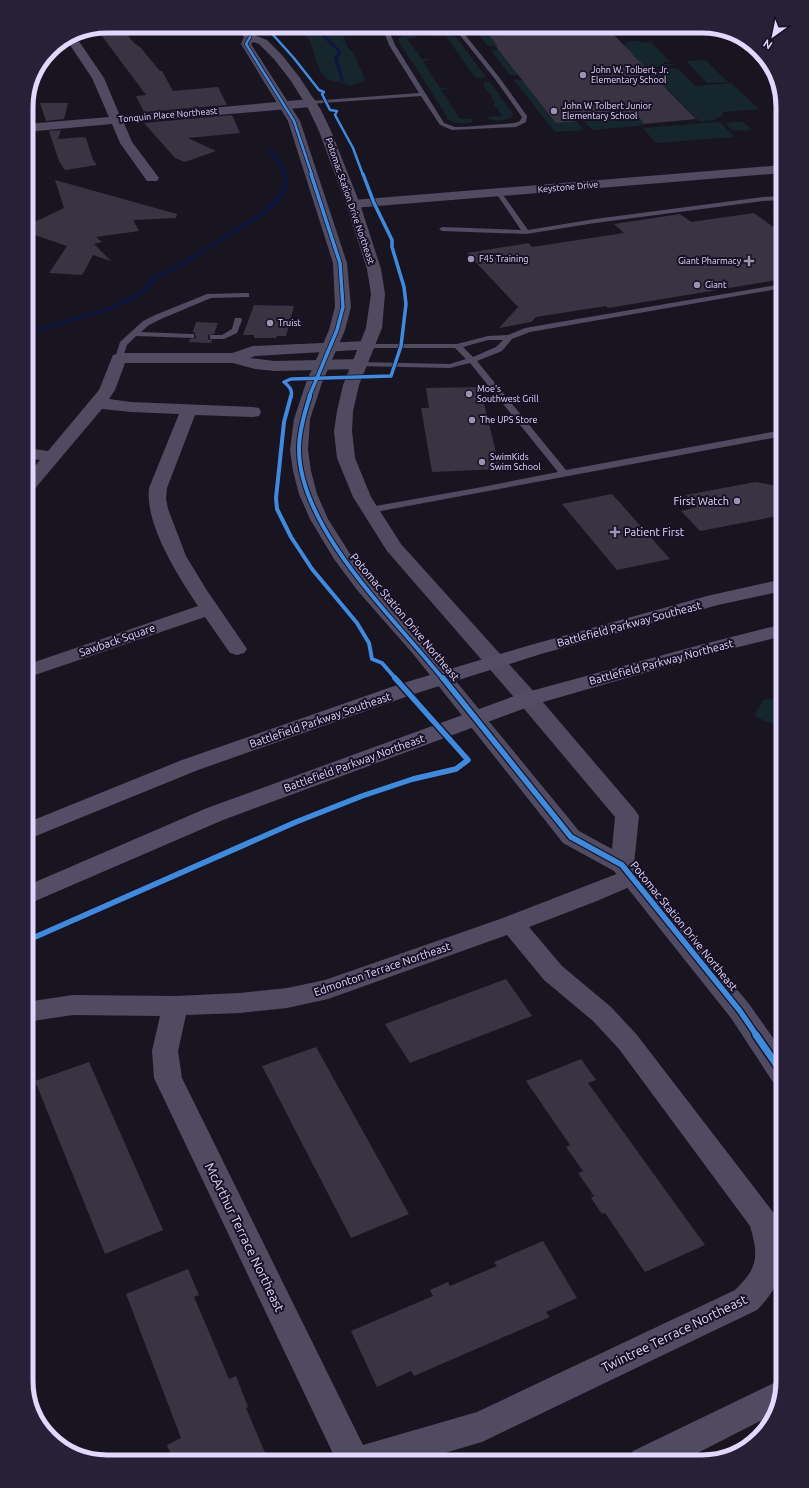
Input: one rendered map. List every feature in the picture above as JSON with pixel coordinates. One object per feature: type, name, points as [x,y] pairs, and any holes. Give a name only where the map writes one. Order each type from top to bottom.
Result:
[{"type":"main road","name":"Battlefield Parkway Southeast","points":[[33,829],[190,765],[443,678],[534,650],[706,602],[776,587]]},
{"type":"main road","name":"Battlefield Parkway Northeast","points":[[33,893],[215,814],[528,699],[703,650],[776,632]]},
{"type":"street","name":"Potomac Station Drive Northeast","points":[[246,33],[250,37],[263,42],[278,57],[296,80],[325,130],[353,204],[374,269],[378,294],[374,328],[368,346],[350,385],[343,431],[346,458],[362,497],[394,547],[528,699],[627,816],[627,871]]},
{"type":"street","name":"Potomac Station Drive Northeast","points":[[250,37],[246,44],[294,121],[340,263],[343,307],[337,330],[302,419],[299,450],[302,471],[308,494],[319,519],[344,559],[364,586],[443,678],[571,837],[627,871],[740,1011],[776,1064]]},
{"type":"street","points":[[74,41],[98,78],[126,143],[152,178]]},
{"type":"street","name":"Tonquin Place Northeast","points":[[33,127],[310,103]]},
{"type":"street","name":"Keystone Drive","points":[[353,204],[776,170]]},
{"type":"street","points":[[234,358],[253,351],[368,346]]},
{"type":"street","points":[[33,480],[98,403],[107,390],[119,358],[234,358],[262,364],[359,364]]},
{"type":"street","points":[[98,403],[131,407],[253,412]]},
{"type":"street","points":[[189,409],[158,488],[157,498],[176,556],[209,609],[237,649]]},
{"type":"street","points":[[33,454],[52,457]]},
{"type":"street","name":"Sawback Square","points":[[33,670],[209,609]]},
{"type":"street","name":"Edmonton Terrace Northeast","points":[[33,1011],[73,1004],[174,1006],[240,1003],[287,998],[328,989],[588,896],[627,871]]},
{"type":"street","name":"Twintree Terrace Northeast","points":[[384,1455],[482,1426],[746,1300],[761,1284],[770,1265],[770,1244],[763,1221],[628,1042],[602,1014],[553,973],[512,924]]},
{"type":"street","name":"McArthur Terrace Northeast","points":[[174,1006],[165,1051],[168,1078],[351,1455]]},
{"type":"street","points":[[660,1455],[773,1401]]},
{"type":"lane","points":[[388,33],[392,45],[442,124],[454,129],[516,125],[523,122],[525,117],[497,78],[461,33]]},
{"type":"lane","points":[[310,103],[423,94]]},
{"type":"lane","points":[[499,192],[526,232]]},
{"type":"lane","points":[[442,229],[526,232],[618,218],[776,198]]},
{"type":"lane","points":[[368,346],[457,346],[488,338],[509,337],[528,330],[554,324],[776,287]]},
{"type":"lane","points":[[119,358],[124,344],[146,323],[158,317],[210,296],[246,296]]},
{"type":"lane","points":[[213,337],[224,337],[234,329],[238,320]]},
{"type":"lane","points":[[134,334],[192,336]]},
{"type":"lane","points":[[359,364],[450,366],[472,360],[499,349],[509,337]]},
{"type":"lane","points":[[457,346],[472,360],[564,473]]},
{"type":"lane","points":[[370,510],[776,434]]},
{"type":"shaded area","points":[[304,33],[341,34],[344,37],[348,48],[354,54],[365,80],[350,86],[344,83],[328,80],[322,74],[308,38]]},
{"type":"shaded area","points":[[434,33],[445,33],[456,37],[486,77],[478,78],[474,76],[446,36],[430,36]]},
{"type":"shaded area","points":[[477,33],[516,33],[505,34],[498,47],[488,46]]},
{"type":"shaded area","points":[[404,35],[415,36],[417,38],[407,39],[422,59],[432,59],[423,61],[440,88],[451,88],[441,90],[460,119],[472,119],[472,122],[460,123],[449,120],[401,46],[398,39]]},
{"type":"shaded area","points":[[640,41],[642,43],[651,42],[670,62],[663,62],[664,64],[674,65],[645,68],[624,45],[627,44],[624,42]]},
{"type":"shaded area","points":[[493,50],[498,50],[518,75],[510,75],[493,53]]},
{"type":"shaded area","points":[[705,60],[728,82],[707,83],[686,61]]},
{"type":"shaded area","points":[[678,69],[695,86],[731,83],[759,109],[722,112],[723,114],[715,120],[699,121],[647,70]]},
{"type":"shaded area","points":[[514,80],[522,80],[576,121],[584,130],[555,132]]},
{"type":"shaded area","points":[[485,82],[490,82],[513,114],[510,118],[500,121],[488,119],[487,117],[503,116],[493,104],[495,102],[483,84]]},
{"type":"shaded area","points":[[624,101],[645,125],[592,130],[584,121],[605,119],[592,104]]},
{"type":"shaded area","points":[[720,122],[734,137],[656,143],[643,128]]},
{"type":"shaded area","points":[[743,122],[752,130],[733,131],[725,123]]},
{"type":"shaded area","points":[[776,698],[776,726],[754,716],[763,700]]},
{"type":"building","points":[[100,33],[126,33],[134,43],[140,47],[160,71],[162,71],[173,91],[218,87],[227,105],[144,112],[136,96],[146,95]]},
{"type":"building","name":"John W. Tolbert, Jr. Elementary School","points":[[612,33],[696,119],[644,124],[638,116],[556,123],[496,47],[498,47],[490,36],[506,35],[505,34]]},
{"type":"building","points":[[40,103],[68,103],[64,119],[46,121]]},
{"type":"building","points":[[232,115],[240,133],[188,138],[216,151],[185,162],[175,158],[144,123]]},
{"type":"building","points":[[61,130],[58,139],[86,138],[93,160],[97,165],[65,170],[59,161],[49,131]]},
{"type":"building","points":[[55,180],[177,214],[176,218],[133,220],[139,231],[96,237],[102,242],[94,244],[111,261],[93,255],[82,275],[49,273],[67,246],[33,234],[33,223],[64,208]]},
{"type":"building","points":[[754,213],[776,229],[776,280],[608,308],[606,306],[536,317],[531,322],[499,328],[518,307],[467,253],[529,243],[532,247],[624,233],[614,224],[680,214],[691,222]]},
{"type":"building","name":"Truist","points":[[254,305],[294,306],[286,336],[277,336],[276,338],[254,338],[254,335],[243,335]]},
{"type":"building","points":[[196,322],[218,323],[214,334],[208,335],[208,339],[212,340],[211,343],[189,342],[190,339],[196,338],[195,333],[193,332]]},
{"type":"building","points":[[480,387],[500,469],[432,472],[421,408],[429,408],[426,388]]},
{"type":"building","name":"First Watch","points":[[755,482],[773,485],[776,488],[776,516],[700,531],[681,511],[697,507],[686,495]]},
{"type":"building","name":"Patient First","points":[[612,494],[670,559],[617,570],[562,504]]},
{"type":"building","points":[[506,979],[532,1016],[410,1063],[385,1024]]},
{"type":"building","points":[[316,1047],[409,1214],[351,1238],[262,1066]]},
{"type":"building","points":[[581,1059],[596,1080],[588,1083],[705,1245],[645,1272],[605,1213],[602,1214],[591,1198],[594,1196],[578,1173],[583,1171],[566,1147],[570,1145],[526,1081]]},
{"type":"building","points":[[89,1062],[163,1230],[105,1254],[35,1081]]},
{"type":"building","points":[[543,1241],[577,1298],[546,1312],[550,1317],[414,1376],[411,1371],[377,1387],[351,1331],[433,1296],[430,1290],[448,1282],[450,1286],[497,1266],[494,1262]]},
{"type":"building","points":[[188,1269],[199,1295],[194,1297],[229,1379],[236,1376],[248,1407],[246,1408],[266,1455],[171,1455],[167,1445],[181,1438],[126,1294]]},
{"type":"waterway","points":[[321,33],[340,52],[336,58],[343,81]]},
{"type":"waterway","points":[[33,331],[109,309],[134,297],[146,289],[155,278],[184,263],[265,212],[281,196],[287,182],[281,165],[269,149]]},
{"type":"cycle path","points":[[33,938],[296,822],[362,796],[413,779],[456,769],[468,760],[382,663],[372,659],[369,643],[357,623],[312,569],[291,537],[277,509],[276,498],[284,422],[292,393],[289,386],[284,382],[291,379],[391,376],[401,346],[406,304],[404,287],[392,247],[392,240],[374,203],[353,148],[335,115],[337,111],[330,110],[322,94],[324,92],[319,90],[293,57],[271,33]]},
{"type":"cycle path","points":[[250,37],[246,44],[294,121],[340,263],[343,307],[337,330],[314,383],[302,419],[299,450],[302,471],[308,494],[319,519],[344,559],[364,586],[421,651],[571,837],[622,865],[740,1011],[776,1064]]},
{"type":"place","name":"John W. Tolbert, Jr. Elementary School","points":[[583,75]]},
{"type":"place","name":"John W Tolbert Junior Elementary School","points":[[554,111]]},
{"type":"place","name":"F45 Training","points":[[471,259]]},
{"type":"place","name":"Giant Pharmacy","points":[[749,261]]},
{"type":"place","name":"Giant","points":[[697,285]]},
{"type":"place","name":"Truist","points":[[270,323]]},
{"type":"place","name":"Moe's Southwest Grill","points":[[469,394]]},
{"type":"place","name":"The UPS Store","points":[[472,420]]},
{"type":"place","name":"SwimKids Swim School","points":[[482,462]]},
{"type":"place","name":"First Watch","points":[[737,501]]},
{"type":"place","name":"Patient First","points":[[615,532]]}]
